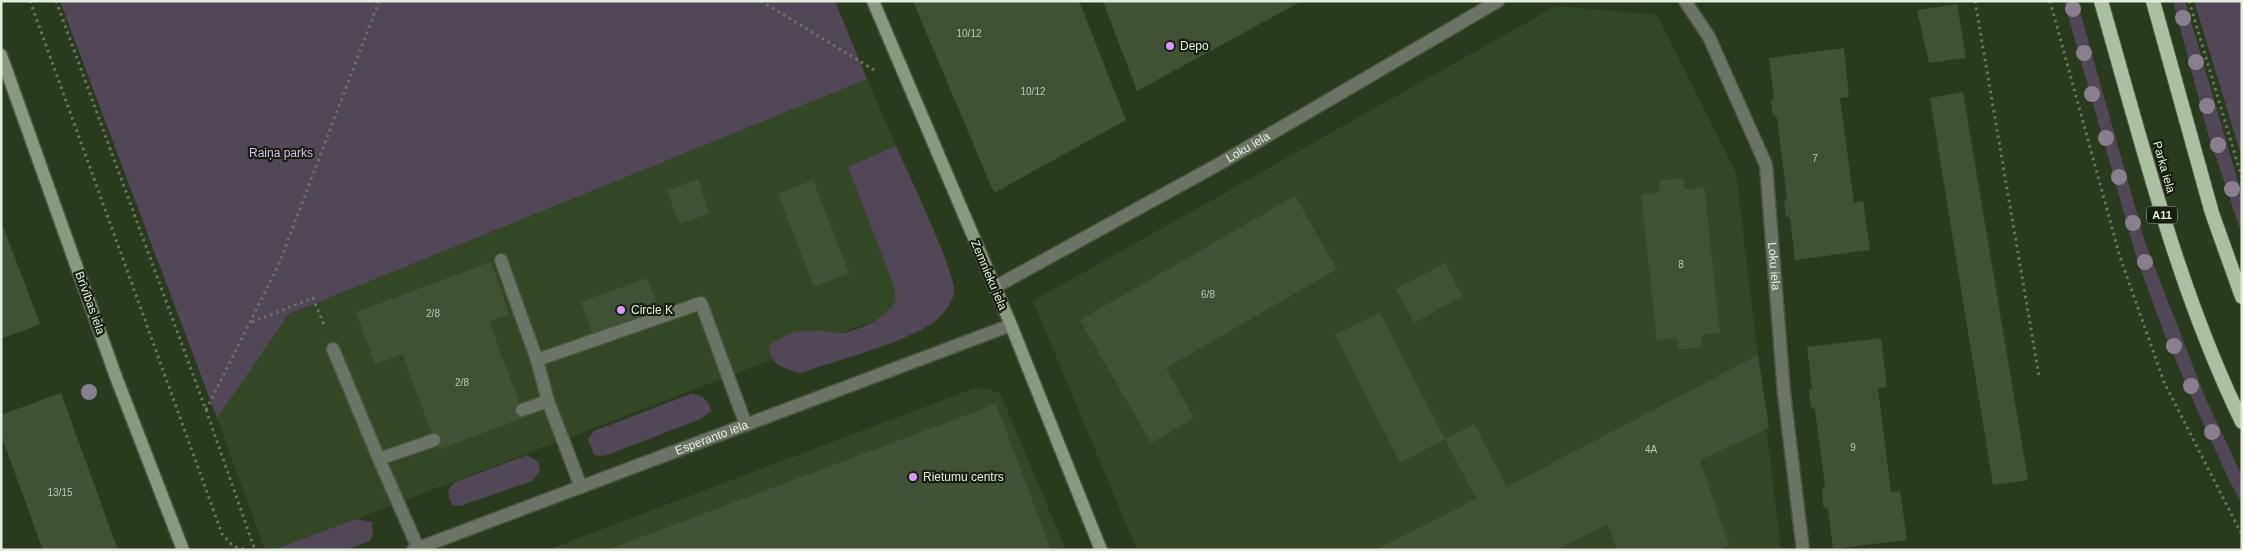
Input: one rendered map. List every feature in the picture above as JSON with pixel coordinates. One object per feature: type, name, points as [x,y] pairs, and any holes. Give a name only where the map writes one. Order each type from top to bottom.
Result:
[{"type":"highway","name":"Parka iela","points":[[2100,1],[2166,228],[2206,342],[2242,422]]},
{"type":"highway","points":[[2153,1],[2212,213],[2242,297]]},
{"type":"main road","name":"Zemnieku iela","points":[[873,1],[1011,325],[1101,550]]},
{"type":"main road","name":"Brīvības iela","points":[[1,55],[116,377],[183,550]]},
{"type":"street","name":"Loku iela","points":[[994,287],[1219,164],[1498,1]]},
{"type":"street","name":"Loku iela","points":[[1685,1],[1708,37],[1766,165],[1784,394],[1803,550]]},
{"type":"street","points":[[501,260],[537,360],[548,401],[581,487]]},
{"type":"street","points":[[537,360],[701,304],[746,425]]},
{"type":"street","name":"Esperanto iela","points":[[415,549],[1011,325]]},
{"type":"street","points":[[333,349],[415,549]]},
{"type":"street","points":[[522,410],[548,401]]},
{"type":"street","points":[[379,459],[434,440]]},
{"type":"path","points":[[30,1],[222,534],[233,546],[246,550]]},
{"type":"path","points":[[56,1],[206,410],[255,550]]},
{"type":"path","points":[[206,410],[252,322],[279,264],[380,1]]},
{"type":"path","points":[[761,1],[913,94]]},
{"type":"path","points":[[1975,1],[2039,376]]},
{"type":"path","points":[[2050,1],[2120,257],[2164,382],[2242,534]]},
{"type":"path","points":[[2188,1],[2242,178]]},
{"type":"path","points":[[252,322],[313,298],[333,349]]},
{"type":"shaded area","points":[[1556,6],[1657,15],[1736,173],[1781,550],[1137,550],[1033,301]]},
{"type":"shaded area","points":[[867,79],[948,265],[878,319],[356,519],[272,550],[265,550],[217,418],[289,314]]},
{"type":"shaded area","name":"Rietumu centrs","points":[[975,388],[989,389],[999,393],[1003,400],[1066,550],[547,550]]},
{"type":"green space","name":"Raiņa parks","points":[[60,1],[835,1],[867,79],[289,314],[217,418]]},
{"type":"green space","points":[[2064,1],[2077,1],[2145,242],[2205,397],[2242,476],[2242,504],[2229,480],[2164,333],[2137,259]]},
{"type":"green space","points":[[2173,1],[2185,1],[2242,195],[2242,235],[2207,130]]},
{"type":"green space","points":[[2194,1],[2242,1],[2242,158]]},
{"type":"green space","points":[[896,146],[948,267],[954,294],[950,303],[944,312],[932,323],[899,340],[800,373],[779,365],[772,358],[769,346],[781,338],[794,333],[808,331],[849,332],[863,327],[884,315],[894,303],[894,286],[848,167]]},
{"type":"green space","points":[[693,393],[705,399],[710,407],[711,411],[701,419],[604,456],[594,455],[588,439],[594,431]]},
{"type":"green space","points":[[527,455],[538,462],[540,471],[532,481],[460,506],[453,505],[450,501],[448,490],[455,482]]},
{"type":"green space","points":[[356,519],[372,522],[373,533],[370,541],[346,550],[272,550]]},
{"type":"building","points":[[913,1],[1079,1],[1126,120],[994,193]]},
{"type":"building","name":"Depo","points":[[1103,1],[1302,1],[1137,91]]},
{"type":"building","points":[[1957,4],[1966,58],[1929,63],[1917,10]]},
{"type":"building","points":[[1844,48],[1849,97],[1840,98],[1854,203],[1863,201],[1870,250],[1795,260],[1790,218],[1786,216],[1784,202],[1787,199],[1777,118],[1773,115],[1771,101],[1774,98],[1769,58]]},
{"type":"building","points":[[1963,92],[2028,480],[1993,485],[1930,98]]},
{"type":"building","points":[[1683,178],[1685,190],[1704,187],[1720,333],[1701,335],[1702,347],[1678,349],[1677,337],[1657,340],[1641,194],[1660,192],[1659,181]]},
{"type":"building","points":[[698,179],[709,213],[680,224],[667,191]]},
{"type":"building","points":[[813,180],[849,273],[814,287],[778,194]]},
{"type":"building","points":[[1295,196],[1337,269],[1166,368],[1194,418],[1151,443],[1080,320]]},
{"type":"building","points":[[1,221],[40,324],[1,339]]},
{"type":"building","points":[[491,262],[509,314],[489,322],[525,417],[438,450],[402,354],[375,364],[356,312]]},
{"type":"building","points":[[1445,263],[1462,296],[1414,323],[1396,289]]},
{"type":"building","name":"Circle K","points":[[647,278],[662,320],[596,343],[581,302]]},
{"type":"building","points":[[1380,313],[1445,439],[1400,463],[1335,335]]},
{"type":"building","points":[[1881,338],[1887,387],[1878,388],[1891,492],[1900,491],[1907,540],[1833,549],[1828,509],[1823,506],[1822,490],[1825,486],[1815,409],[1811,407],[1809,391],[1812,389],[1807,347]]},
{"type":"building","points":[[1758,355],[1769,428],[1700,460],[1729,545],[1717,550],[1617,550],[1607,524],[1557,550],[1375,550],[1476,499],[1445,439],[1474,424],[1507,487]]},
{"type":"building","points":[[61,393],[118,550],[43,550],[1,435],[1,415]]},
{"type":"building","name":"Rietumu centrs","points":[[996,404],[1051,550],[607,550]]},
{"type":"place","name":"Depo","points":[[1170,46]]},
{"type":"place","name":"Circle K","points":[[621,310]]},
{"type":"place","name":"Rietumu centrs","points":[[913,477]]}]
